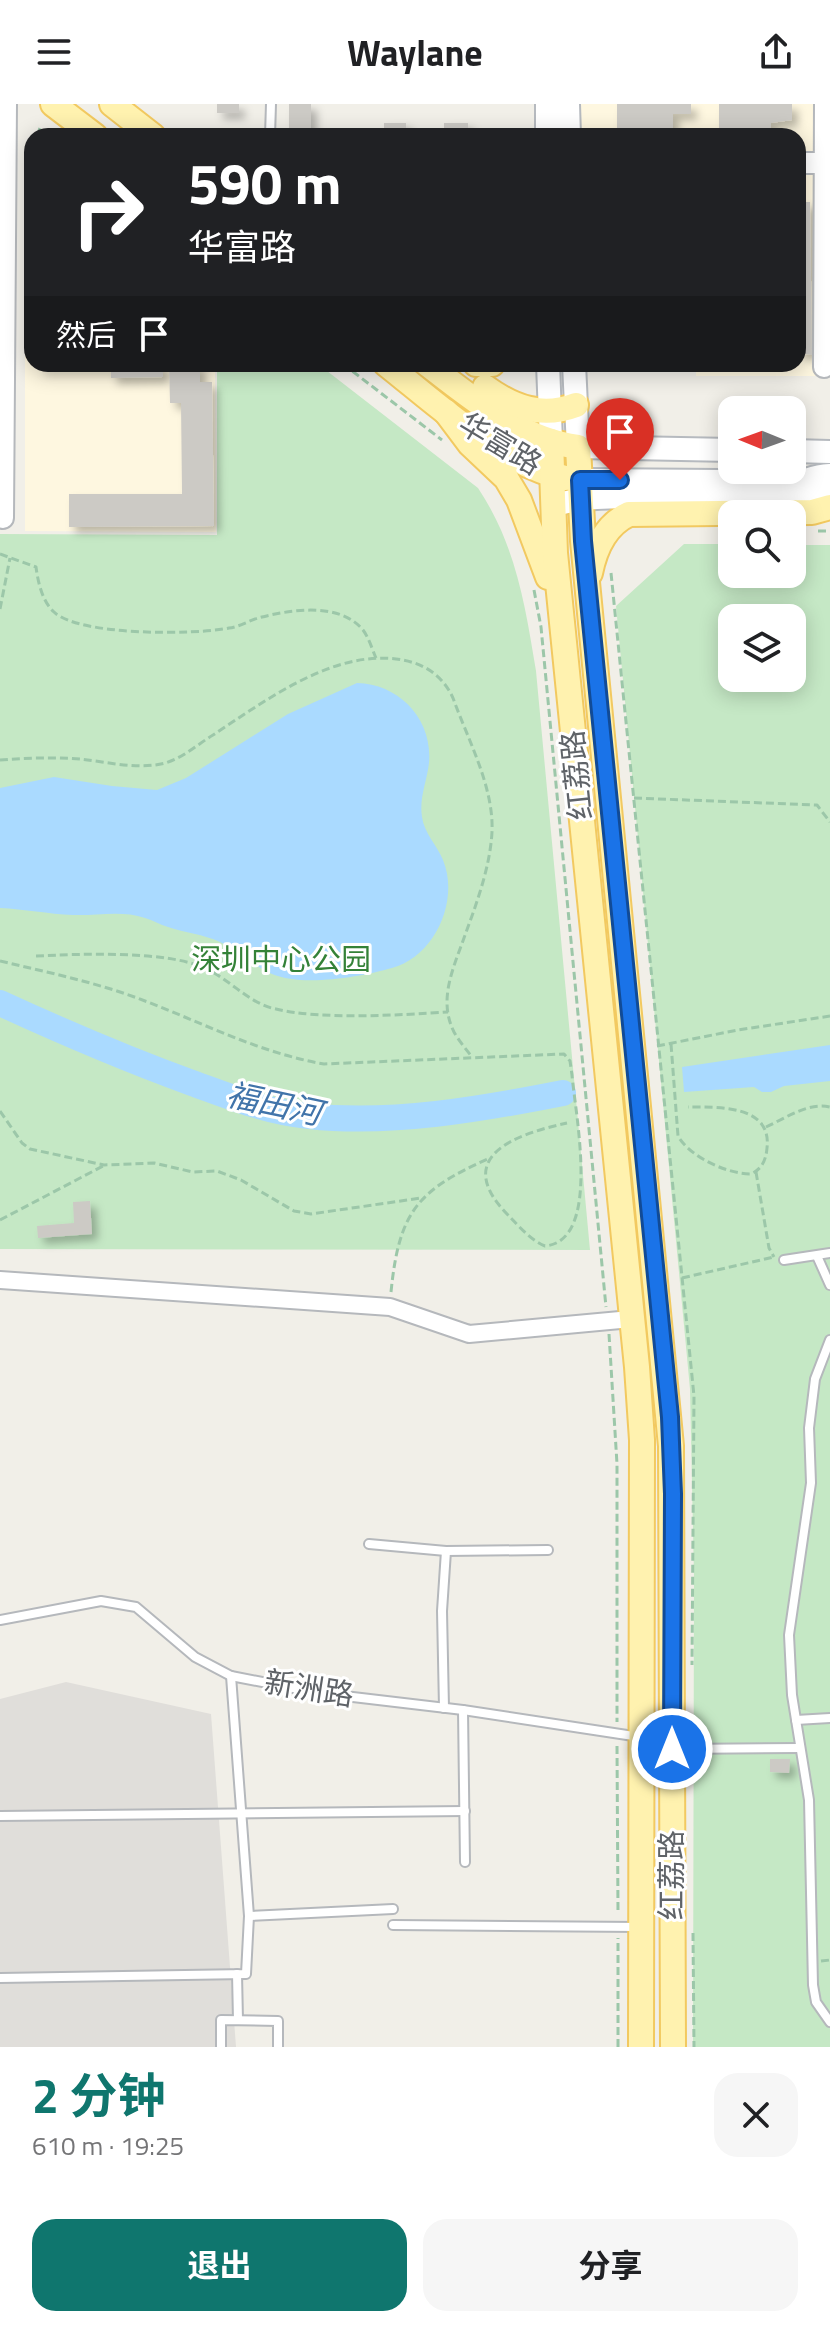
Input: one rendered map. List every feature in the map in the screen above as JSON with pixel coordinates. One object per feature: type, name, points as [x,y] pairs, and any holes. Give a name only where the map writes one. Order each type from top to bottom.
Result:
[{"type":"main road","points":[[53,104],[84,128]]},
{"type":"main road","points":[[112,104],[143,128]]},
{"type":"main road","points":[[547,104],[547,128]]},
{"type":"main road","points":[[568,104],[569,128]]},
{"type":"main road","name":"华富路","points":[[396,372],[446,412],[506,453],[580,489],[741,500],[774,493],[830,493]]},
{"type":"main road","name":"华富路","points":[[438,372],[495,414],[551,441],[578,447],[718,450]]},
{"type":"main road","name":"华富路","points":[[465,372],[508,402],[535,411],[550,412],[576,405]]},
{"type":"main road","name":"红荔路","points":[[548,372],[561,619],[620,1320],[642,1440],[629,1735],[641,1927],[641,2047]]},
{"type":"main road","name":"红荔路","points":[[574,372],[588,587],[670,1417],[673,1494],[673,2047]]},
{"type":"main road","points":[[446,412],[470,444],[506,478],[519,500],[561,619]]},
{"type":"main road","points":[[806,451],[830,452]]},
{"type":"main road","name":"华富路","points":[[774,493],[798,481],[830,475]]},
{"type":"main road","name":"华富路","points":[[553,506],[580,489]]},
{"type":"main road","points":[[588,587],[592,563],[602,538],[610,526],[629,514],[812,512],[830,507]]},
{"type":"street","points":[[3,518],[6,104]]},
{"type":"street","points":[[824,367],[825,104]]},
{"type":"street","points":[[806,163],[827,163]]},
{"type":"street","points":[[0,1280],[390,1307],[469,1334],[620,1320]]},
{"type":"lane","points":[[270,128],[271,104]]},
{"type":"lane","points":[[784,1260],[830,1253]]},
{"type":"lane","points":[[817,1256],[830,1285]]},
{"type":"lane","points":[[830,1340],[815,1379],[809,1428],[811,1483],[789,1635],[789,1663],[809,1814],[813,1985],[816,2002],[830,2022]]},
{"type":"lane","points":[[369,1544],[446,1551],[548,1550]]},
{"type":"lane","points":[[444,1708],[442,1611],[446,1551]]},
{"type":"lane","name":"新洲路","points":[[0,1620],[101,1601],[136,1607],[195,1657],[231,1676],[319,1693],[463,1710],[629,1735]]},
{"type":"lane","points":[[0,1978],[246,1974],[249,1916],[231,1676]]},
{"type":"lane","points":[[463,1710],[465,1862]]},
{"type":"lane","points":[[796,1720],[830,1718]]},
{"type":"lane","points":[[672,1749],[800,1748]]},
{"type":"lane","points":[[0,1816],[465,1811]]},
{"type":"lane","points":[[249,1916],[393,1909]]},
{"type":"lane","points":[[393,1925],[641,1927]]},
{"type":"lane","points":[[237,1974],[238,2020]]},
{"type":"lane","points":[[221,2047],[221,2020],[278,2021],[278,2047]]},
{"type":"path","points":[[353,372],[441,440]]},
{"type":"path","points":[[0,554],[36,567],[38,582],[51,609],[58,616],[79,623],[138,632],[205,631],[236,627],[287,612],[320,611],[345,618],[360,627],[376,658]]},
{"type":"path","points":[[0,609],[10,558]]},
{"type":"path","points":[[610,566],[657,1046],[830,1016]]},
{"type":"path","points":[[534,589],[541,627],[620,1320],[617,1464],[629,1735],[618,1913]]},
{"type":"path","points":[[0,760],[165,763],[274,696],[344,662],[376,658],[410,661],[436,674],[453,698],[490,803],[490,847],[481,885],[449,977],[448,1012],[454,1033],[473,1058]]},
{"type":"path","points":[[634,798],[817,805],[830,822]]},
{"type":"path","points":[[36,956],[125,956],[166,959],[204,967],[273,1009],[343,1014],[448,1012]]},
{"type":"path","points":[[0,961],[125,994],[253,1045],[300,1060],[345,1065],[564,1054],[570,1061],[582,1189],[574,1226],[562,1240],[550,1246],[541,1245],[497,1204],[486,1183],[485,1171],[490,1158]]},
{"type":"path","points":[[671,1044],[678,1136],[699,1156],[730,1170],[745,1174],[756,1172]]},
{"type":"path","points":[[766,1127],[813,1106],[830,1107]]},
{"type":"path","points":[[688,1107],[722,1107],[743,1112],[766,1127],[767,1154],[756,1172],[769,1248],[774,1257]]},
{"type":"path","points":[[0,1111],[22,1143],[30,1149],[104,1165],[154,1163],[193,1172],[217,1171],[241,1180],[294,1211],[311,1214],[421,1198]]},
{"type":"path","points":[[390,1307],[402,1230],[421,1198],[437,1185],[490,1158],[507,1142],[522,1134],[567,1123]]},
{"type":"path","points":[[0,1220],[104,1165]]},
{"type":"path","points":[[682,1278],[774,1257],[784,1260]]},
{"type":"path","points":[[618,1938],[618,2047]]},
{"type":"shaded area","points":[[581,104],[830,104],[830,376],[696,376],[696,372],[806,372],[806,128],[581,128]]},
{"type":"shaded area","points":[[25,372],[215,372],[216,532],[25,531]]},
{"type":"shaded area","points":[[66,1682],[211,1714],[236,2047],[0,2047],[0,1699]]},
{"type":"green space","name":"深圳中心公园","points":[[217,372],[328,372],[478,488],[502,531],[523,599],[536,671],[590,1250],[0,1249],[0,534],[217,535]]},
{"type":"green space","points":[[684,544],[718,544],[718,588],[806,588],[806,545],[830,545],[830,2047],[693,2047],[694,1577],[690,1389],[616,606]]},
{"type":"water","points":[[357,683],[387,690],[399,697],[419,719],[429,747],[422,817],[443,860],[448,893],[440,925],[431,940],[407,962],[364,975],[299,980],[272,974],[214,939],[136,916],[73,915],[0,908],[0,788],[54,777],[157,790],[186,778],[288,714]]},
{"type":"water","points":[[830,1045],[830,1081],[784,1086],[771,1092],[762,1092],[754,1087],[684,1092],[682,1067]]},
{"type":"building","points":[[217,104],[239,104],[239,113],[217,113]]},
{"type":"building","points":[[289,104],[311,104],[311,128],[289,128]]},
{"type":"building","points":[[617,104],[691,104],[691,114],[673,114],[673,128],[617,128]]},
{"type":"building","points":[[719,104],[792,104],[792,120],[771,123],[771,128],[719,128]]},
{"type":"building","points":[[384,123],[406,123],[406,128],[384,128]]},
{"type":"building","points":[[444,123],[468,123],[468,128],[444,128]]},
{"type":"building","points":[[806,202],[810,202],[812,355],[806,354]]},
{"type":"building","points":[[111,372],[163,372],[163,377],[111,378]]},
{"type":"building","points":[[169,372],[200,372],[200,382],[212,382],[214,526],[69,527],[69,494],[182,494],[181,403],[170,403]]},
{"type":"building","points":[[90,1201],[92,1234],[38,1238],[37,1226],[74,1223],[73,1202]]},
{"type":"building","points":[[770,1759],[790,1759],[789,1773],[770,1772]]},
{"type":"waterway","name":"福田河","points":[[0,1003],[167,1074],[249,1103],[294,1114],[340,1118],[404,1117],[469,1110],[563,1093]]},
{"type":"route","points":[[620,480],[580,480],[583,541],[670,1417],[673,1494],[672,1749]]}]
